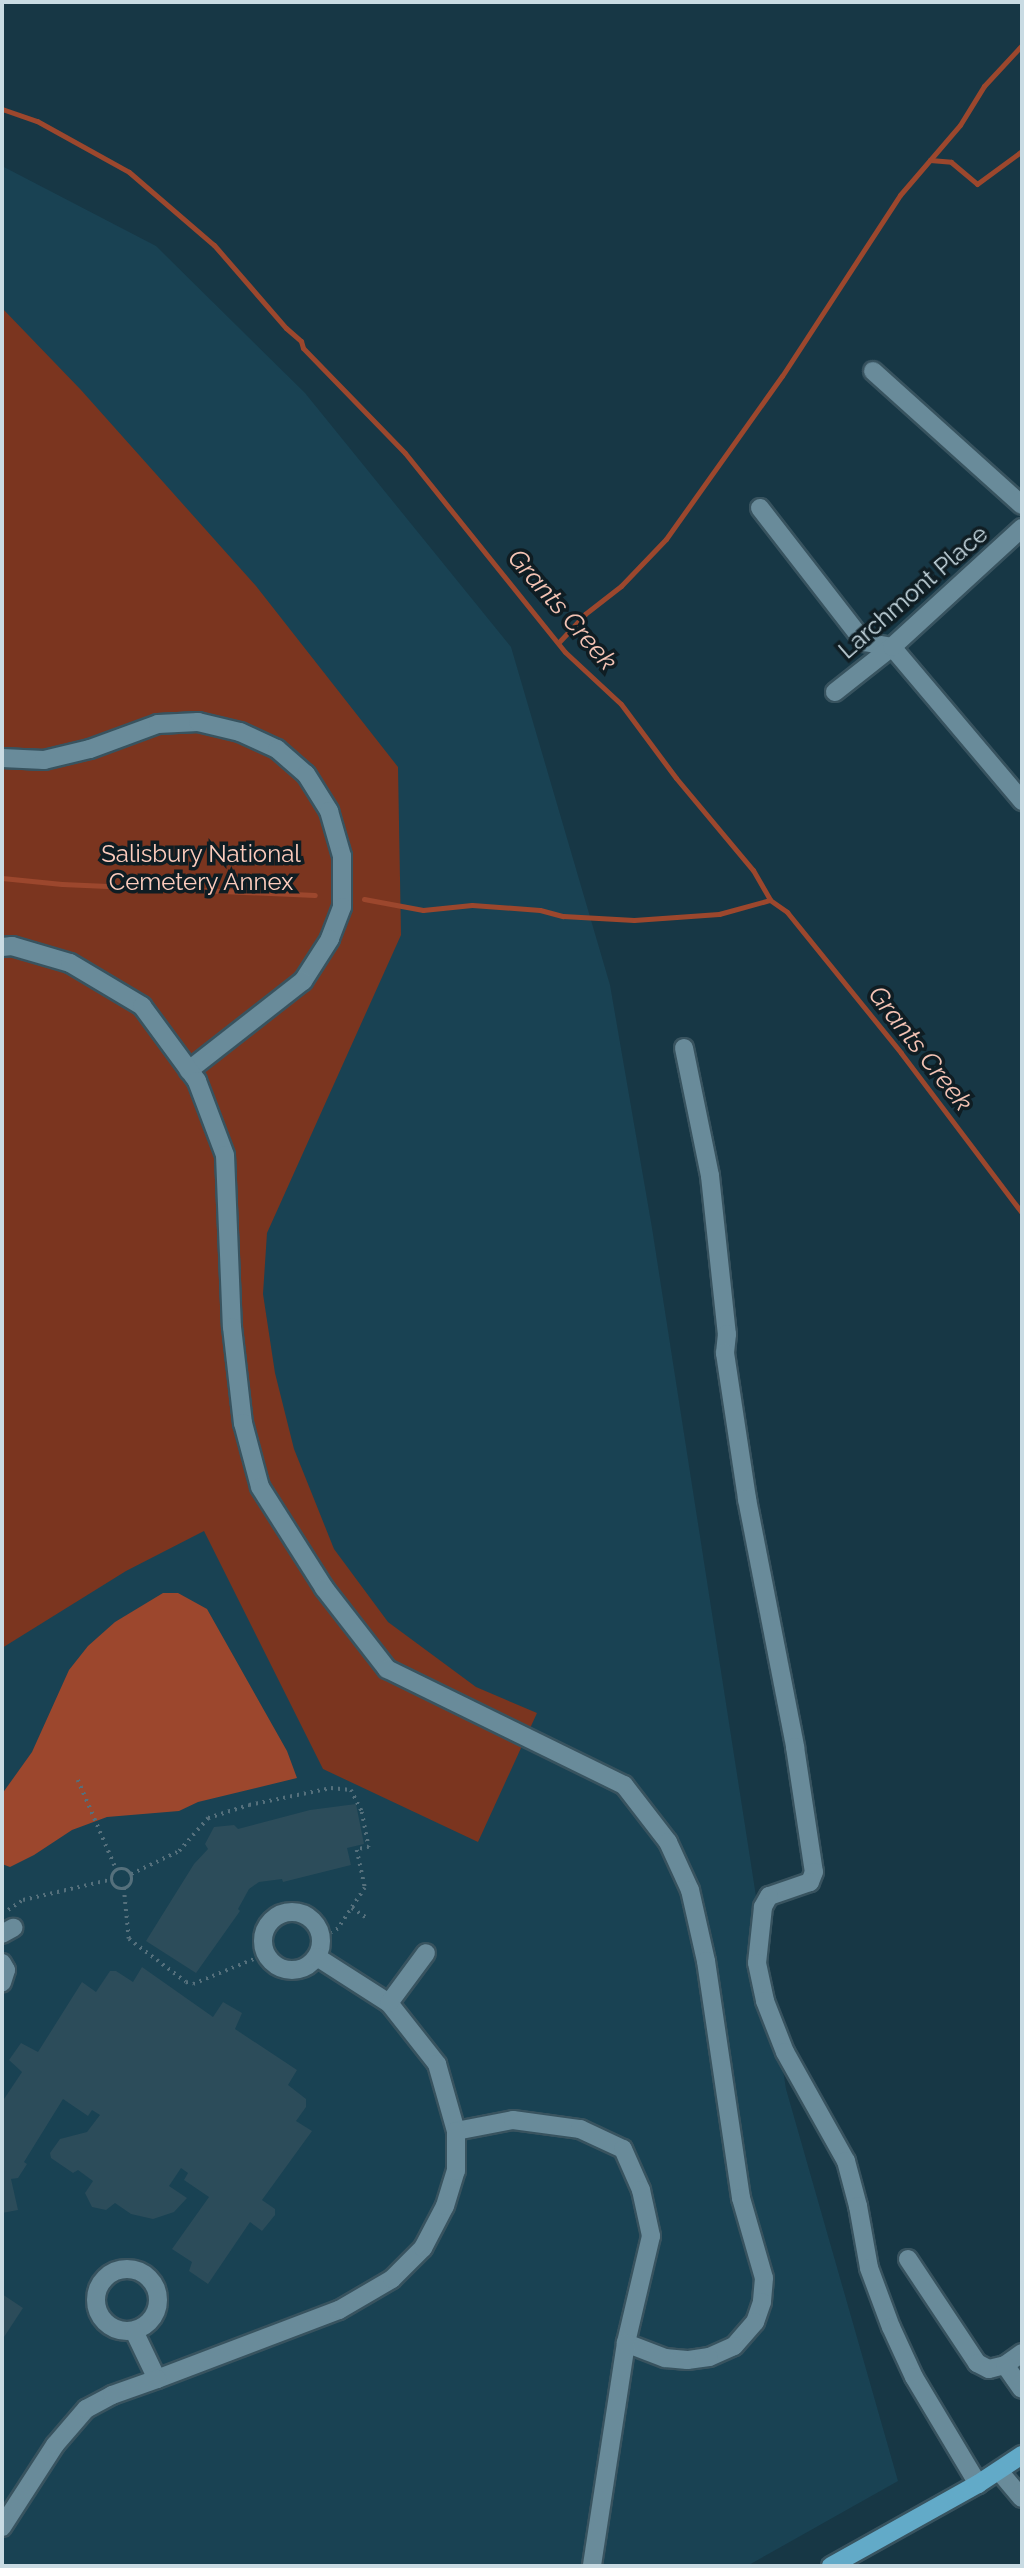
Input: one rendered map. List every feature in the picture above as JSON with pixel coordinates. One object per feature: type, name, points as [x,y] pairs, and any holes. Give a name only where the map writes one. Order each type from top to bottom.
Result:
[{"type":"main road","points":[[831,2566],[978,2484],[1022,2455]]},
{"type":"street","points":[[873,371],[1022,505]]},
{"type":"street","points":[[760,508],[864,642],[892,647],[1022,801]]},
{"type":"street","name":"Larchmont Place","points":[[835,692],[892,647],[1022,528]]},
{"type":"street","points":[[2,758],[44,760],[90,749],[158,724],[198,722],[240,732],[277,749],[306,774],[329,811],[342,856],[342,907],[330,939],[303,981],[190,1070]]},
{"type":"street","points":[[2,947],[12,946],[70,963],[142,1006],[197,1081],[225,1155],[232,1327],[243,1423],[260,1487],[324,1588],[387,1669],[624,1785],[668,1842],[690,1890],[706,1961],[741,2198],[764,2277],[762,2302],[755,2322],[734,2346],[709,2357],[687,2360],[665,2358],[625,2343]]},
{"type":"street","points":[[684,1048],[710,1176],[727,1334],[725,1353],[747,1499],[795,1747],[814,1872],[810,1882],[769,1896],[762,1908],[757,1963],[765,2001],[785,2052],[846,2161],[858,2206],[869,2268],[891,2327],[914,2377],[978,2484]]},
{"type":"street","points":[[286,1913],[305,1915],[313,1921],[321,1938],[317,1957],[302,1968],[293,1970],[275,1965],[266,1954],[265,1931],[277,1917],[286,1913]]},
{"type":"street","points":[[389,2003],[426,1953]]},
{"type":"street","points":[[2,2527],[55,2445],[86,2409],[112,2395],[191,2364],[339,2310],[392,2279],[423,2248],[445,2206],[456,2171],[456,2131],[437,2064],[389,2003],[317,1957]]},
{"type":"street","points":[[2,1963],[6,1970],[2,1982]]},
{"type":"street","points":[[456,2131],[513,2120],[580,2129],[623,2149],[641,2190],[652,2236],[625,2343],[592,2566]]},
{"type":"street","points":[[908,2259],[977,2363],[989,2370],[1005,2365],[1022,2353]]},
{"type":"street","points":[[134,2331],[157,2379]]},
{"type":"street","points":[[1005,2365],[1022,2389]]},
{"type":"street","points":[[999,2470],[1022,2498]]},
{"type":"path","points":[[78,1780],[117,1871]]},
{"type":"path","points":[[131,1874],[179,1851],[208,1818],[249,1805],[344,1788],[351,1790],[357,1799],[369,1847],[357,1850],[365,1888],[338,1929],[321,1938]]},
{"type":"path","points":[[113,1879],[117,1871],[123,1869],[131,1874]]},
{"type":"path","points":[[113,1879],[117,1887],[124,1888],[131,1883],[131,1874]]},
{"type":"path","points":[[6,1925],[23,1900],[113,1879]]},
{"type":"path","points":[[124,1888],[129,1938],[186,1982],[193,1983],[266,1954]]},
{"type":"path","points":[[352,1908],[367,1918]]},
{"type":"shaded area","points":[[2,166],[156,246],[305,393],[511,647],[610,985],[652,1228],[786,2089],[898,2481],[747,2566],[2,2566]]},
{"type":"shaded area","points":[[163,1593],[178,1593],[207,1609],[287,1751],[297,1778],[198,1802],[179,1811],[107,1817],[72,1830],[10,1867],[2,1864],[2,1794],[32,1752],[69,1670],[88,1646],[115,1622]]},
{"type":"green space","name":"Salisbury National Cemetery Annex","points":[[2,308],[81,390],[256,586],[398,767],[401,935],[267,1233],[263,1294],[275,1373],[294,1449],[334,1549],[388,1622],[476,1687],[537,1713],[478,1842],[323,1769],[204,1531],[126,1571],[2,1648]]},
{"type":"building","points":[[356,1804],[364,1844],[347,1848],[351,1865],[283,1882],[282,1879],[259,1882],[249,1889],[238,1909],[240,1911],[196,1973],[146,1941],[194,1864],[208,1849],[205,1844],[214,1827],[234,1825],[238,1829],[310,1810]]},
{"type":"building","points":[[142,1967],[213,2017],[223,2002],[242,2013],[235,2029],[297,2070],[288,2085],[306,2099],[306,2107],[296,2121],[312,2131],[262,2200],[275,2209],[275,2215],[262,2231],[250,2222],[208,2284],[189,2271],[192,2262],[172,2249],[209,2197],[184,2180],[188,2173],[181,2168],[169,2186],[187,2198],[174,2212],[153,2219],[131,2214],[115,2203],[106,2210],[92,2207],[85,2193],[93,2181],[78,2170],[73,2173],[51,2158],[50,2153],[60,2139],[87,2132],[100,2115],[92,2110],[88,2116],[63,2099],[24,2162],[27,2164],[18,2178],[11,2179],[18,2210],[2,2213],[2,2102],[22,2072],[9,2060],[21,2043],[38,2052],[82,1982],[96,1992],[110,1971],[116,1971],[133,1982]]},
{"type":"building","points":[[2,2294],[23,2308],[2,2340]]},
{"type":"waterway","points":[[559,642],[585,614],[621,586],[666,539],[782,376],[900,195],[960,125],[984,86],[1022,45]]},
{"type":"waterway","name":"Grants Creek","points":[[2,109],[37,121],[129,172],[214,245],[286,328],[301,341],[303,348],[405,453],[565,652],[621,704],[676,778],[753,870],[770,900],[787,912],[901,1053],[1022,1213]]},
{"type":"waterway","points":[[930,160],[951,162],[977,184],[1022,151]]},
{"type":"waterway","points":[[2,878],[62,884],[315,895]]},
{"type":"waterway","points":[[364,899],[423,910],[472,905],[540,910],[563,916],[634,920],[719,914],[770,900]]}]
